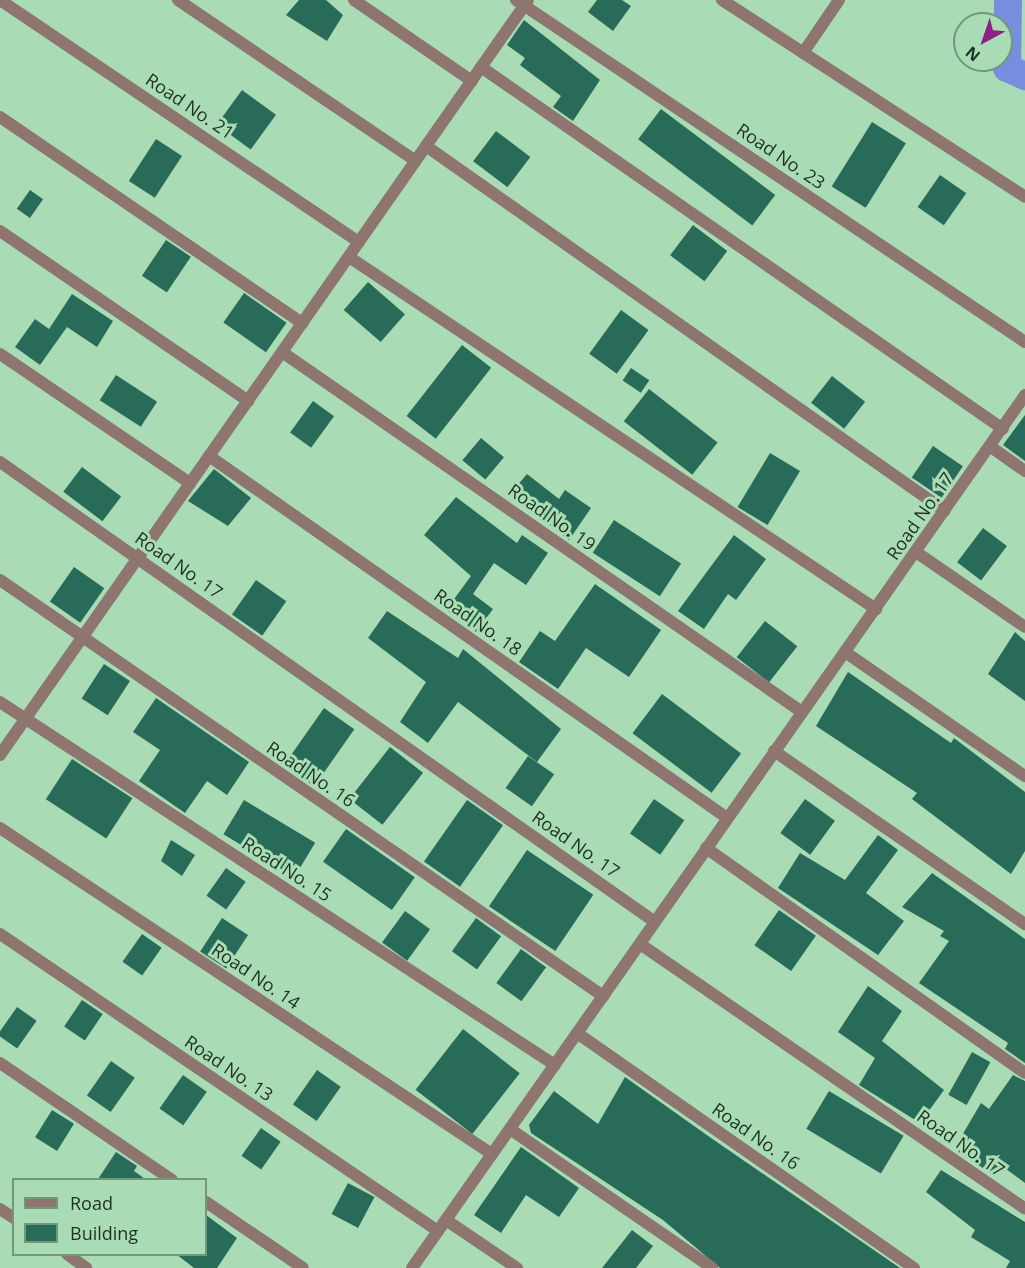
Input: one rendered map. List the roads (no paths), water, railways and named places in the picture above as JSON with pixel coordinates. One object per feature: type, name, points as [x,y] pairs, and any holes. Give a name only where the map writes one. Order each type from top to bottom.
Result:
[{"type":"street","name":"Road No. 21","points":[[0,0],[359,242]]},
{"type":"street","points":[[178,0],[416,161]]},
{"type":"street","points":[[354,0],[472,81]]},
{"type":"street","points":[[722,0],[1025,197]]},
{"type":"street","points":[[803,53],[839,0]]},
{"type":"street","points":[[0,755],[482,67],[523,2]]},
{"type":"street","name":"Road No. 23","points":[[523,2],[1025,342]]},
{"type":"street","points":[[482,67],[1003,429]]},
{"type":"street","points":[[0,117],[303,322]]},
{"type":"street","points":[[426,146],[945,511]]},
{"type":"street","points":[[0,231],[248,401]]},
{"type":"street","points":[[349,257],[876,609]]},
{"type":"street","name":"Road No. 19","points":[[282,352],[802,712]]},
{"type":"street","points":[[0,354],[190,483]]},
{"type":"street","name":"Road No. 17","points":[[0,462],[655,922],[726,818],[991,447],[1025,395]]},
{"type":"street","points":[[991,447],[1025,471]]},
{"type":"street","name":"Road No. 18","points":[[209,456],[726,818]]},
{"type":"street","points":[[916,552],[1025,627]]},
{"type":"street","name":"Road No. 16","points":[[0,580],[603,996]]},
{"type":"street","points":[[845,652],[1025,776]]},
{"type":"street","name":"Road No. 15","points":[[0,702],[555,1065]]},
{"type":"street","points":[[774,751],[1025,924]]},
{"type":"street","name":"Road No. 14","points":[[0,828],[492,1154]]},
{"type":"street","points":[[706,848],[1025,1073]]},
{"type":"street","points":[[411,1268],[655,922]]},
{"type":"street","name":"Road No. 13","points":[[0,934],[438,1231]]},
{"type":"street","name":"Road No. 17","points":[[640,944],[1025,1209]]},
{"type":"street","name":"Road No. 16","points":[[577,1033],[914,1268]]},
{"type":"street","points":[[0,1063],[171,1178]]},
{"type":"street","points":[[510,1129],[712,1268]]},
{"type":"street","points":[[207,1203],[303,1268]]},
{"type":"street","points":[[446,1220],[517,1268]]},
{"type":"street","points":[[70,1256],[86,1268]]},
{"type":"waterway","points":[[1008,0],[1007,68],[1025,76]]}]
